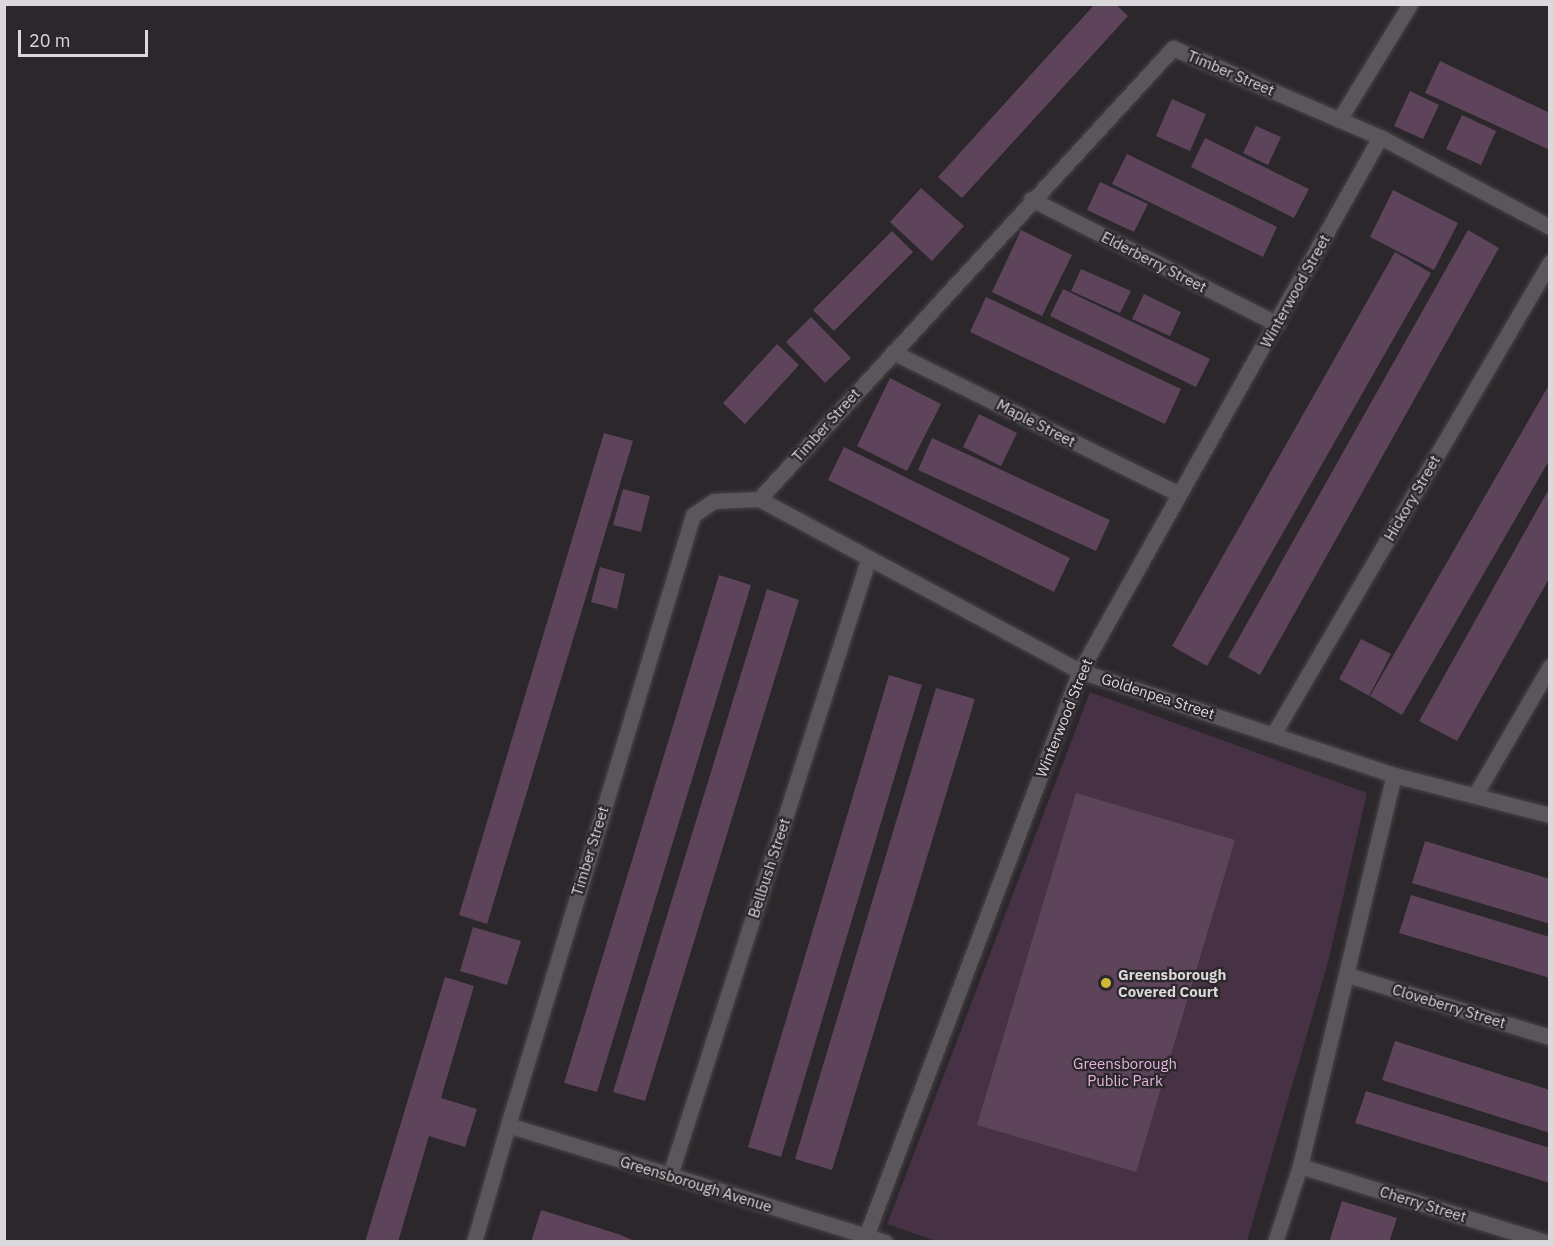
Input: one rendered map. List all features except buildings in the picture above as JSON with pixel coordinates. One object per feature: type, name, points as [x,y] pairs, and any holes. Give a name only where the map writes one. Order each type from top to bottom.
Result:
[{"type":"street","points":[[1339,120],[1410,4]]},
{"type":"street","name":"Timber Street","points":[[474,1242],[688,523],[714,501],[759,499],[1031,199],[1173,48],[1380,137],[1550,227]]},
{"type":"street","name":"Winterwood Street","points":[[866,1236],[1080,671],[1380,137]]},
{"type":"street","name":"Elderberry Street","points":[[1031,199],[1277,324]]},
{"type":"street","name":"Hickory Street","points":[[1274,733],[1550,262]]},
{"type":"street","name":"Maple Street","points":[[893,352],[1179,494]]},
{"type":"street","name":"Goldenpea Street","points":[[759,499],[868,560],[1080,671],[1394,774],[1550,815]]},
{"type":"street","name":"Bellbush Street","points":[[670,1175],[868,560]]},
{"type":"street","points":[[1475,795],[1550,666]]},
{"type":"street","points":[[1275,1242],[1300,1166],[1348,975],[1394,774]]},
{"type":"street","name":"Cloveberry Street","points":[[1348,975],[1550,1036]]},
{"type":"street","name":"Greensborough Avenue","points":[[508,1125],[885,1242]]},
{"type":"street","name":"Cherry Street","points":[[1300,1166],[1545,1242]]},
{"type":"green space","name":"Greensborough Public Park","points":[[1090,692],[1367,793],[1328,962],[1247,1241],[936,1241],[887,1224]]},
{"type":"place","name":"Greensborough Covered Court","points":[[1106,983]]}]
